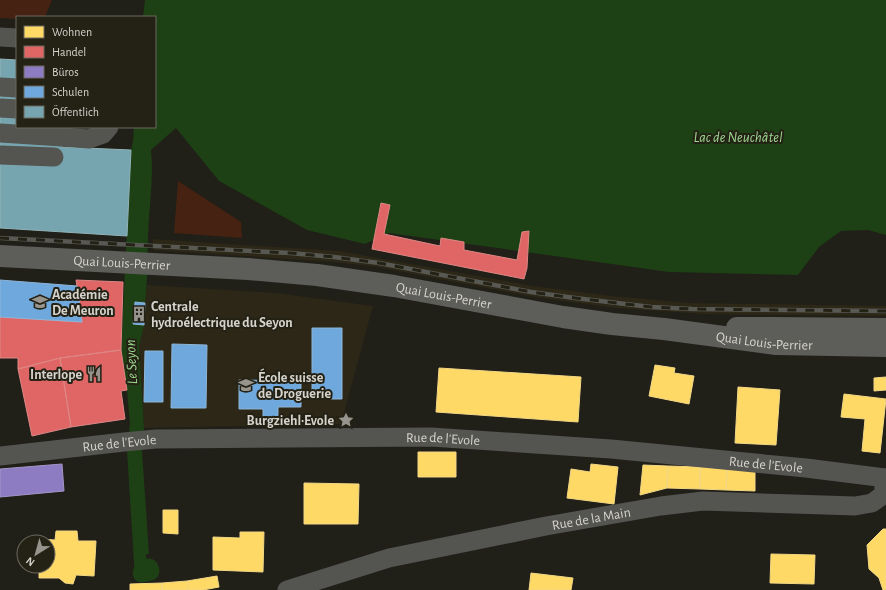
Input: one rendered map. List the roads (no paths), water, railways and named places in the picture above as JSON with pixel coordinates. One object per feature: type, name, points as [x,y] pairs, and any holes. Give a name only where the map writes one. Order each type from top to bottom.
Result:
[{"type":"main road","name":"Quai Louis-Perrier","points":[[0,256],[248,269],[317,275],[354,279],[562,317],[612,324],[664,329],[776,344],[886,346]]},
{"type":"main road","points":[[664,329],[886,329]]},
{"type":"street","points":[[0,37],[16,38]]},
{"type":"street","points":[[0,87],[16,88]]},
{"type":"street","points":[[0,108],[16,109]]},
{"type":"street","points":[[0,133],[89,139],[102,134],[108,128]]},
{"type":"street","points":[[0,155],[54,157]]},
{"type":"street","name":"Rue de l'Evole","points":[[0,456],[148,440],[431,437],[610,449],[806,468],[885,478]]},
{"type":"street","name":"Rue de la Main","points":[[287,590],[389,558],[546,526],[661,506],[704,501],[855,506],[872,503],[884,494],[885,478]]},
{"type":"water","name":"Lac de Neuchâtel","points":[[145,0],[886,0],[886,235],[868,230],[841,231],[819,247],[798,275],[669,272],[389,233],[365,244],[307,230],[219,181],[176,128],[151,150],[152,182],[146,295],[145,303],[135,303],[133,324],[144,325],[139,346],[144,428],[142,451],[149,554],[146,554],[148,578],[135,578],[127,451],[130,424],[121,350],[131,150],[134,128],[156,128],[156,16],[143,16]]},
{"type":"waterway","points":[[142,573],[150,571],[149,568]]},
{"type":"railway","points":[[0,238],[290,253],[334,257],[379,263],[531,292],[651,307],[692,309],[886,311]]},
{"type":"place","name":"Académie De Meuron","points":[[40,302]]},
{"type":"place","name":"Centrale hydroélectrique du Seyon","points":[[139,314]]},
{"type":"place","name":"Interlope","points":[[94,374]]},
{"type":"place","name":"École suisse de Droguerie","points":[[246,385]]},
{"type":"place","name":"Burgziehl·Evole","points":[[346,420]]},
{"type":"water label","name":"Le Seyon","points":[[131,362]]}]
